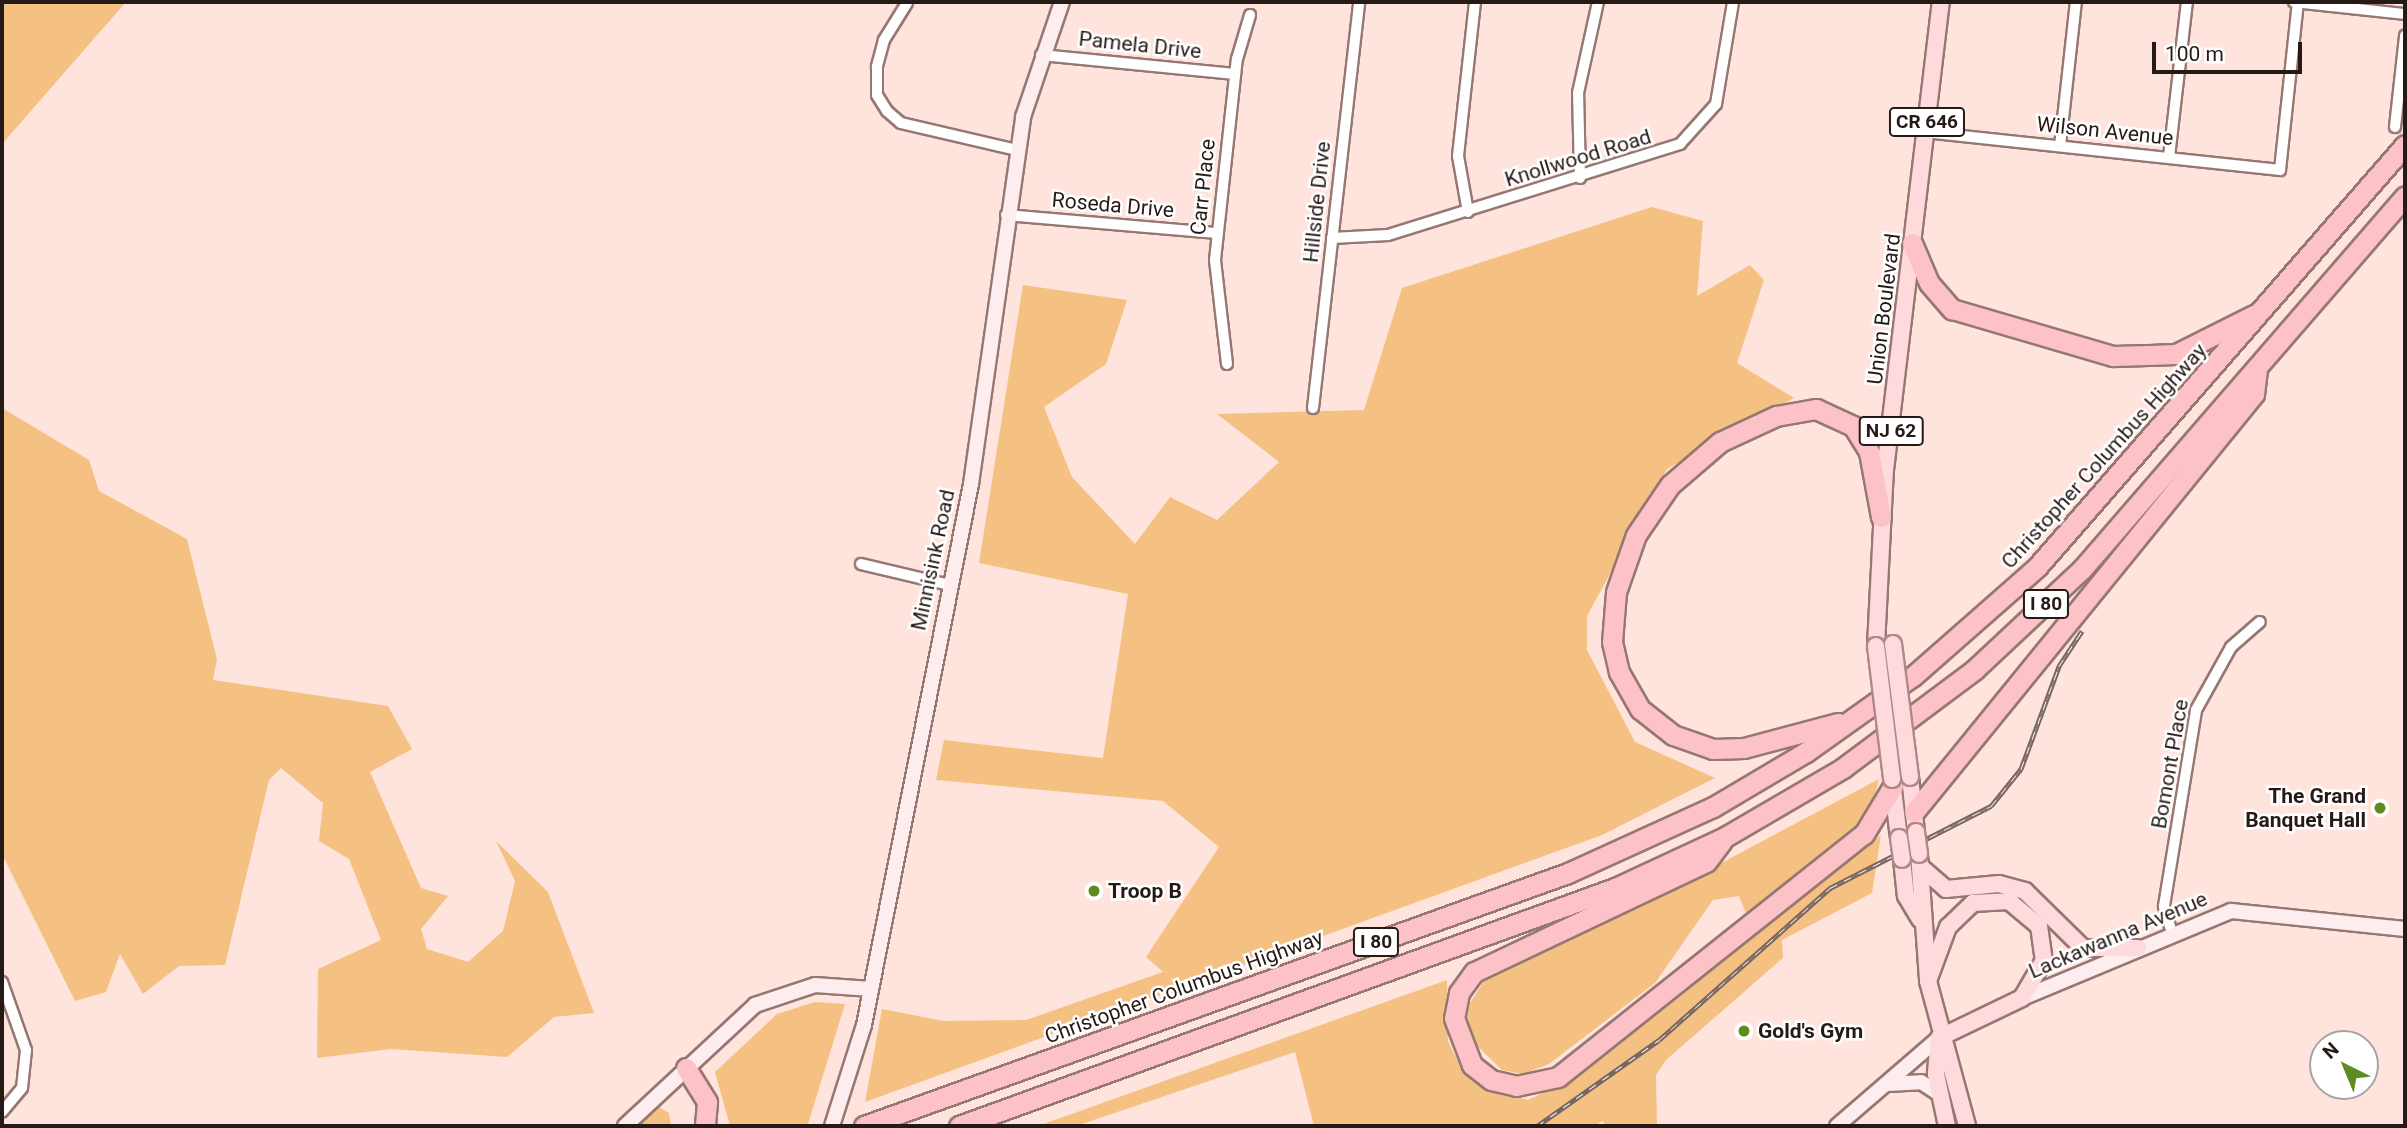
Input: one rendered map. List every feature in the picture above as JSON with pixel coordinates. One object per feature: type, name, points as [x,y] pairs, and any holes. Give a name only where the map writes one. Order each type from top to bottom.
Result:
[{"type":"highway","name":"Christopher Columbus Highway","points":[[864,1126],[1578,868],[1713,807],[1857,717],[1956,642],[2037,568],[2266,308],[2405,145]]},
{"type":"highway","name":"I 80","points":[[959,1126],[1549,915],[1725,837],[1874,747],[1993,653],[2107,542],[2405,195]]},
{"type":"highway","points":[[1912,243],[1929,284],[1952,309],[2113,356],[2184,352],[2266,308]]},
{"type":"highway","points":[[1914,812],[1936,777],[2254,394],[2257,369]]},
{"type":"highway","points":[[1857,717],[1744,748],[1685,741],[1650,719],[1625,685],[1612,642],[1613,610],[1628,553],[1671,485],[1720,442],[1776,416],[1816,409],[1853,426],[1869,452],[1881,517]]},
{"type":"highway","points":[[1725,837],[1706,862],[1474,972],[1454,1018],[1472,1065],[1516,1086],[1558,1077],[1864,834],[1898,781]]},
{"type":"highway","points":[[685,1068],[707,1102],[705,1126]]},
{"type":"main road","name":"Union Boulevard","points":[[1920,919],[1906,895],[1899,838],[1898,781],[1882,621],[1881,517],[1941,2]]},
{"type":"main road","name":"Union Boulevard","points":[[1898,781],[1914,812],[1920,860],[1920,919],[1939,1038],[1941,1095],[1947,1126]]},
{"type":"main road","points":[[1920,860],[1946,889],[1999,884],[2025,891],[2083,948],[2138,948]]},
{"type":"main road","points":[[1928,981],[1957,915],[1973,903],[1997,899],[2029,912],[2043,938],[2042,966],[2022,998]]},
{"type":"main road","name":"Lackawanna Avenue","points":[[1939,1038],[2022,998]]},
{"type":"main road","name":"Union Boulevard","points":[[1939,1038],[1955,1070],[1967,1126]]},
{"type":"street","name":"Minnisink Road","points":[[832,1126],[871,989],[982,421],[1006,215],[1017,150],[1041,55],[1062,2]]},
{"type":"street","name":"Hillside Drive","points":[[1314,408],[1359,2]]},
{"type":"street","points":[[1468,212],[1458,156],[1475,2]]},
{"type":"street","points":[[1580,178],[1578,93],[1598,2]]},
{"type":"street","name":"Knollwood Road","points":[[1332,238],[1388,235],[1671,149],[1701,126],[1723,80],[1733,2]]},
{"type":"street","points":[[2060,146],[2076,2]]},
{"type":"street","points":[[2169,157],[2187,2]]},
{"type":"street","points":[[2297,2],[2405,14]]},
{"type":"street","name":"Wilson Avenue","points":[[1926,132],[2280,170],[2297,2]]},
{"type":"street","points":[[907,3],[884,40],[877,66],[877,95],[887,111],[901,123],[1017,150]]},
{"type":"street","name":"Carr Place","points":[[1227,364],[1216,296],[1217,233],[1235,74],[1250,15]]},
{"type":"street","points":[[2395,127],[2405,36]]},
{"type":"street","name":"Pamela Drive","points":[[1041,55],[1235,74]]},
{"type":"street","name":"Roseda Drive","points":[[1006,215],[1217,233]]},
{"type":"street","points":[[861,564],[950,585]]},
{"type":"street","name":"Bomont Place","points":[[2172,933],[2164,906],[2196,710],[2231,647],[2260,622]]},
{"type":"street","name":"Lackawanna Avenue","points":[[2022,998],[2172,933],[2248,910],[2405,929]]},
{"type":"street","points":[[2,982],[26,1050],[22,1088],[2,1112]]},
{"type":"street","points":[[625,1126],[738,1017],[774,996],[836,983],[871,989]]},
{"type":"street","points":[[1837,1126],[1939,1038]]},
{"type":"street","points":[[1886,1084],[1921,1082],[1941,1095]]},
{"type":"shaded area","points":[[5,2],[126,2],[2,144],[2,6]]},
{"type":"shaded area","points":[[1652,207],[1703,221],[1697,296],[1750,265],[1764,280],[1737,363],[1794,398],[1667,469],[1587,616],[1587,650],[1635,742],[1715,778],[1602,835],[865,1102],[882,1009],[944,1021],[1026,1020],[1163,972],[1146,957],[1219,847],[1163,801],[936,780],[944,740],[1103,758],[1128,594],[979,563],[1023,285],[1127,300],[1106,364],[1044,407],[1072,477],[1135,544],[1170,497],[1217,520],[1279,462],[1217,414],[1364,410],[1402,288]]},
{"type":"shaded area","points":[[2,408],[89,460],[99,491],[187,539],[217,659],[213,680],[388,706],[412,749],[370,772],[421,888],[448,896],[421,929],[427,949],[468,962],[503,931],[515,881],[496,841],[548,892],[594,1013],[554,1017],[507,1057],[391,1049],[317,1058],[318,969],[381,940],[349,859],[319,841],[323,803],[281,768],[269,780],[225,965],[179,966],[143,994],[120,954],[106,992],[75,1001],[2,854]]},
{"type":"shaded area","points":[[1879,779],[1871,811],[1857,828],[1747,916],[1739,896],[1713,900],[1655,983],[1549,1064],[1523,1074],[1502,1070],[1465,1034],[1465,1011],[1492,968],[1682,884]]},
{"type":"shaded area","points":[[1881,835],[1872,893],[1782,940],[1783,958],[1666,1060],[1656,1075],[1657,1126],[1605,1126],[1603,1121],[1593,1126],[1314,1126],[1295,1052],[1076,1126],[1038,1126],[1447,980],[1448,1041],[1463,1072],[1492,1091],[1528,1100],[1562,1084]]},
{"type":"shaded area","points":[[815,1002],[845,1004],[808,1124],[730,1126],[715,1072],[777,1014]]},
{"type":"shaded area","points":[[649,1101],[669,1113],[671,1126],[621,1126]]},
{"type":"railway","points":[[1537,1126],[1659,1040],[1830,888],[1991,806],[2021,769],[2059,666],[2082,631]]},
{"type":"place","name":"The Grand Banquet Hall","points":[[2380,808]]},
{"type":"place","name":"Troop B","points":[[1094,891]]},
{"type":"place","name":"Gold's Gym","points":[[1744,1031]]}]
